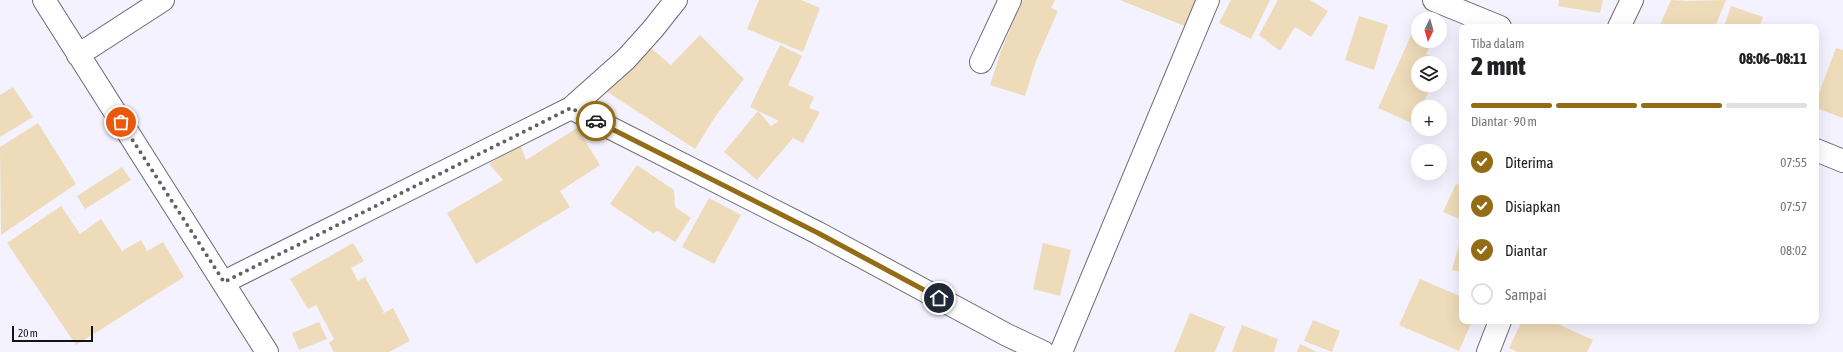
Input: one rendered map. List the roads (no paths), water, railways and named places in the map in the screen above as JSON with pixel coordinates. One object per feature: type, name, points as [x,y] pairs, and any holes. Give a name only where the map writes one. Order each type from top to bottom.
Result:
[{"type":"street","points":[[44,0],[267,352]]},
{"type":"street","points":[[78,55],[163,0]]},
{"type":"street","points":[[224,282],[571,108],[626,60],[676,0]]},
{"type":"street","points":[[981,62],[1010,0]]},
{"type":"street","points":[[1061,352],[1208,0]]},
{"type":"street","points":[[1434,0],[1493,24]]},
{"type":"street","points":[[1620,24],[1632,0]]},
{"type":"street","points":[[571,108],[818,233],[1007,335],[1043,352]]},
{"type":"street","points":[[1819,151],[1843,161]]},
{"type":"street","points":[[1488,352],[1499,324]]}]
